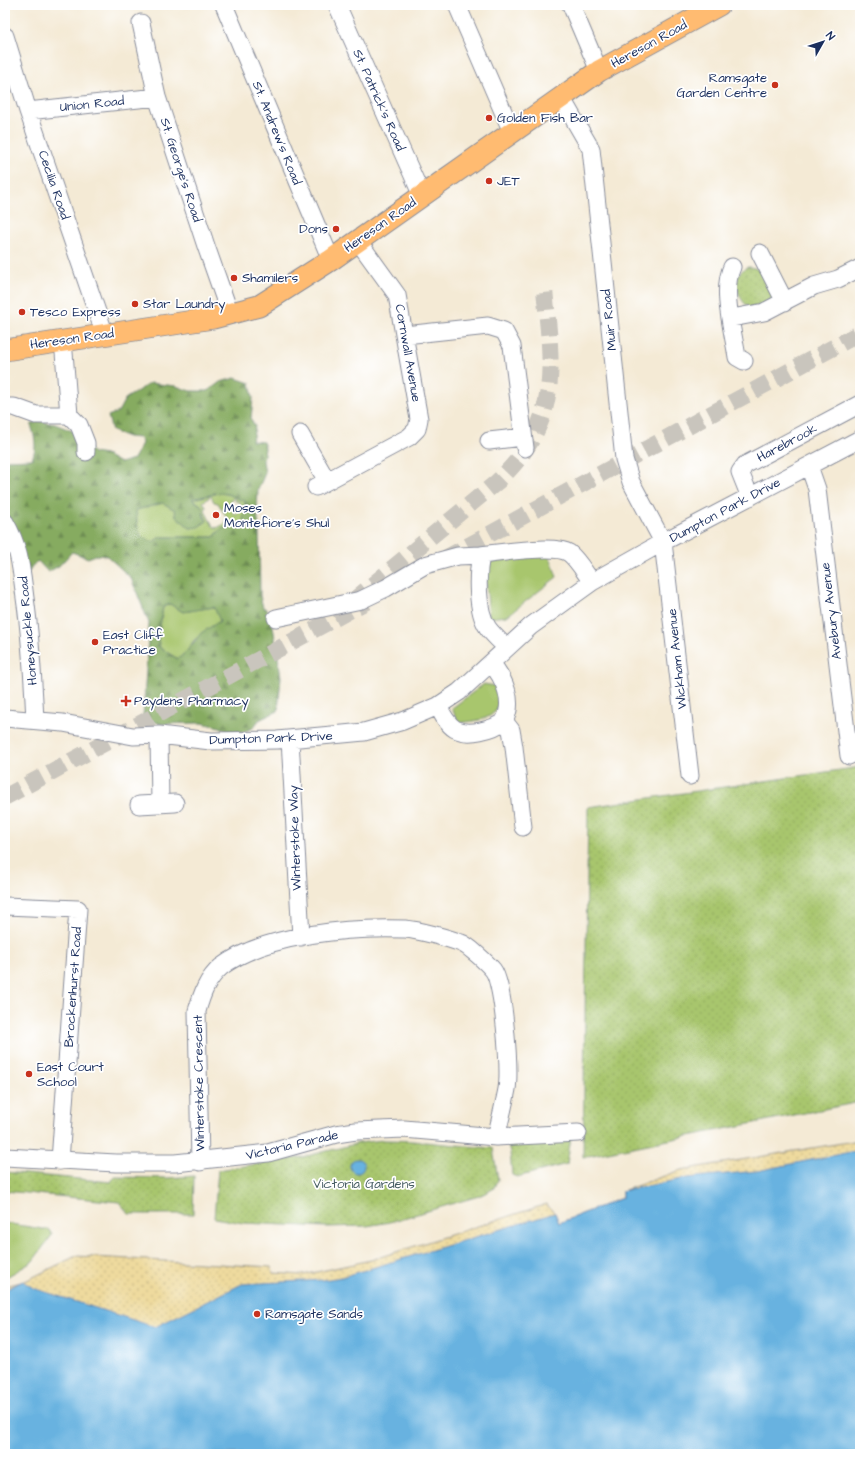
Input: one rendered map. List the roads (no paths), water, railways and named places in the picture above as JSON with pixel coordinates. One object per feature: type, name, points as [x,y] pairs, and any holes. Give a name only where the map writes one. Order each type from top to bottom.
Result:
[{"type":"main road","name":"Hereson Road","points":[[5,350],[213,318],[259,306],[331,260],[599,71],[719,5]]},
{"type":"street","name":"St. Andrew's Road","points":[[224,5],[331,260]]},
{"type":"street","name":"St. Patrick's Road","points":[[337,5],[422,196]]},
{"type":"street","points":[[457,5],[512,132]]},
{"type":"street","points":[[571,5],[599,71]]},
{"type":"street","name":"St. George's Road","points":[[141,23],[156,97],[230,314]]},
{"type":"street","name":"Cecilia Road","points":[[5,36],[28,111],[105,334]]},
{"type":"street","name":"Union Road","points":[[28,111],[156,97]]},
{"type":"street","name":"Muir Road","points":[[561,97],[591,148],[624,459],[631,482],[664,542]]},
{"type":"street","name":"Cornwall Avenue","points":[[300,434],[321,484],[409,437],[416,429],[419,419],[397,294],[358,241]]},
{"type":"street","points":[[760,253],[785,302]]},
{"type":"street","points":[[732,267],[727,276],[726,289],[732,318],[737,357],[744,361]]},
{"type":"street","points":[[732,318],[764,312],[814,286],[838,279],[860,268]]},
{"type":"street","points":[[405,335],[488,326],[504,331],[512,346],[524,443],[489,441]]},
{"type":"street","points":[[63,340],[69,415],[79,425],[86,443],[86,452]]},
{"type":"street","name":"Harebrook","points":[[750,497],[740,472],[745,465],[860,404]]},
{"type":"street","points":[[5,407],[14,407],[36,415],[69,415]]},
{"type":"street","name":"Dumpton Park Drive","points":[[5,718],[35,720],[133,736],[159,735],[211,741],[290,739],[364,732],[403,721],[438,706],[459,692],[548,612],[592,582],[664,542],[860,439]]},
{"type":"street","name":"Avebury Avenue","points":[[809,466],[817,489],[849,756]]},
{"type":"street","name":"Honeysuckle Road","points":[[5,522],[15,539],[21,559],[31,641],[35,720]]},
{"type":"street","name":"Wickham Avenue","points":[[664,542],[690,776]]},
{"type":"street","points":[[276,618],[361,600],[386,588],[425,565],[458,556],[547,549],[564,551],[575,560],[592,582]]},
{"type":"street","points":[[481,555],[478,572],[481,613],[487,627],[507,648]]},
{"type":"street","points":[[438,706],[450,725],[456,730],[491,729],[504,721],[508,711],[506,686],[498,672],[490,663]]},
{"type":"street","points":[[504,721],[511,730],[513,741],[523,827]]},
{"type":"street","points":[[139,805],[168,804],[159,735]]},
{"type":"street","name":"Winterstoke Way","points":[[290,739],[301,937]]},
{"type":"street","name":"Brockenhurst Road","points":[[5,906],[78,909],[60,1161]]},
{"type":"street","name":"Winterstoke Crescent","points":[[200,1162],[197,1011],[204,988],[221,968],[236,957],[266,944],[301,937],[359,930],[407,929],[463,943],[494,971],[505,1017],[507,1088],[496,1136]]},
{"type":"street","name":"Victoria Parade","points":[[5,1156],[60,1161],[116,1163],[200,1162],[268,1153],[336,1134],[356,1131],[404,1129],[496,1136],[578,1133]]},
{"type":"water","points":[[860,1150],[860,1454],[5,1454],[5,1290],[23,1281],[33,1288],[155,1327],[242,1284],[323,1280],[342,1277],[555,1213],[559,1223],[622,1198],[622,1191],[687,1178],[757,1171]]},
{"type":"water","points":[[354,1159],[360,1159],[364,1163],[364,1169],[360,1173],[354,1173],[350,1169],[350,1163]]},
{"type":"tunnel","points":[[353,601],[497,482],[518,459],[533,437],[543,414],[548,391],[550,367],[544,285]]},
{"type":"tunnel","points":[[446,558],[860,333]]},
{"type":"tunnel","points":[[5,797],[367,601]]},
{"type":"place","name":"Ramsgate Garden Centre","points":[[775,85]]},
{"type":"place","name":"Golden Fish Bar","points":[[489,118]]},
{"type":"place","name":"JET","points":[[489,181]]},
{"type":"place","name":"Dons","points":[[336,229]]},
{"type":"place","name":"Shamilers","points":[[234,278]]},
{"type":"place","name":"Star Laundry","points":[[135,304]]},
{"type":"place","name":"Tesco Express","points":[[22,312]]},
{"type":"place","name":"Moses Montefiore's Shul","points":[[216,515]]},
{"type":"place","name":"East Cliff Practice","points":[[95,642]]},
{"type":"place","name":"Paydens Pharmacy","points":[[126,701]]},
{"type":"place","name":"East Court School","points":[[29,1074]]},
{"type":"place","name":"Ramsgate Sands","points":[[257,1314]]},
{"type":"park label","name":"Victoria Gardens","points":[[364,1184]]}]
